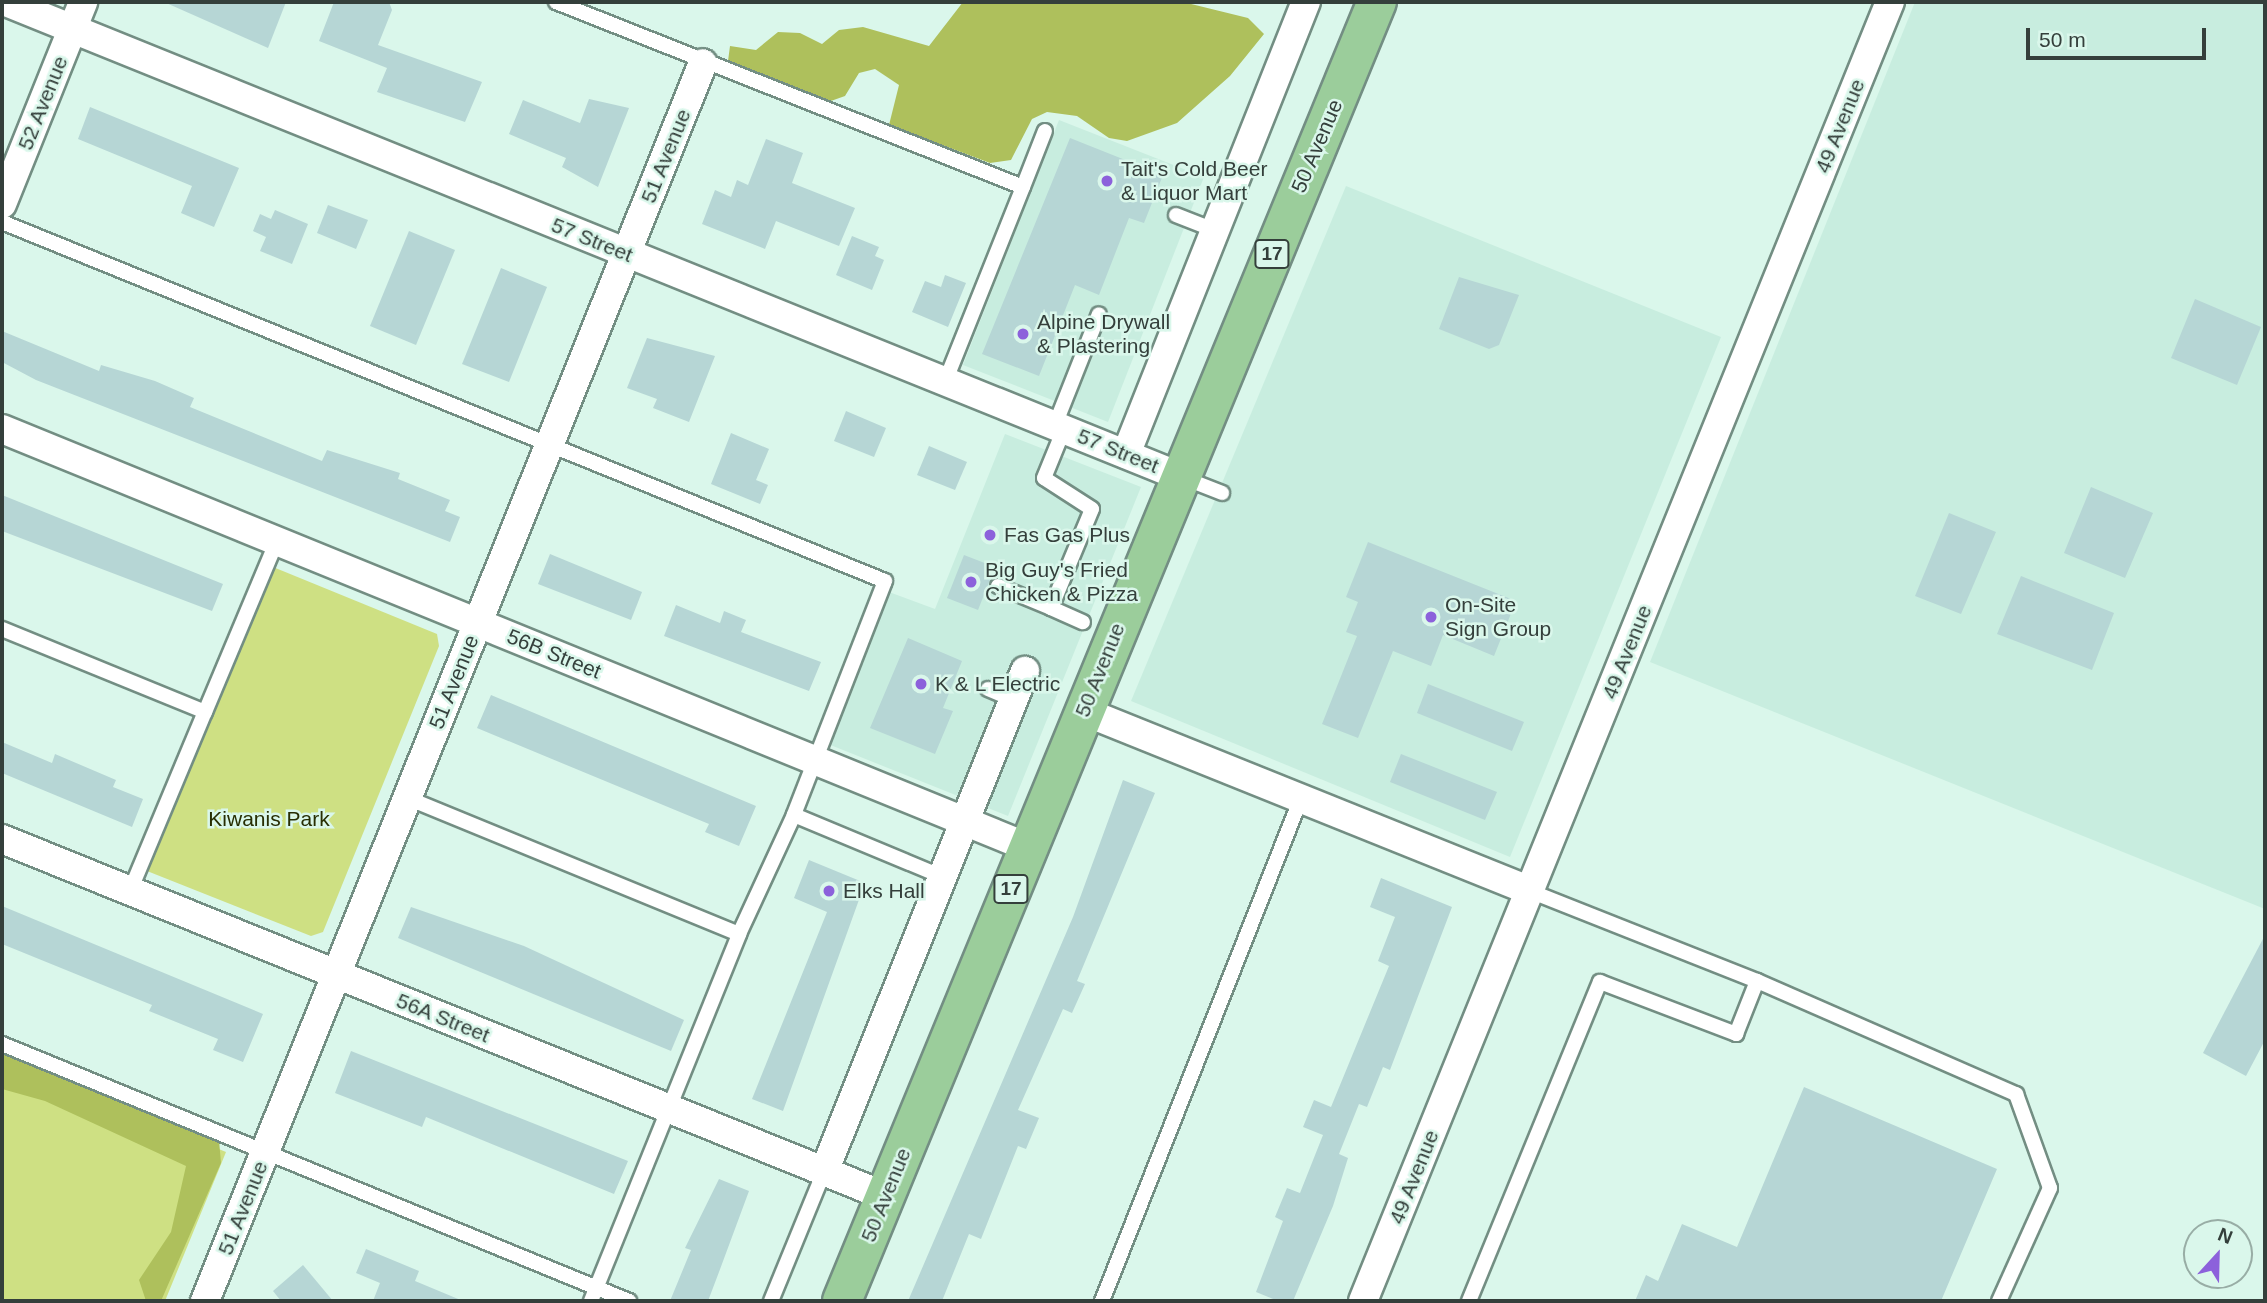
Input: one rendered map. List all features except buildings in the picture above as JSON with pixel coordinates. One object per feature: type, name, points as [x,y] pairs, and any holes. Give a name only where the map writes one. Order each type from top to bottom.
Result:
[{"type":"main road","name":"50 Avenue","points":[[842,1301],[1179,476],[1377,2]]},
{"type":"street","name":"57 Street","points":[[6,2],[1179,476]]},
{"type":"street","name":"52 Avenue","points":[[2,204],[83,2]]},
{"type":"street","points":[[1126,454],[1306,2]]},
{"type":"street","name":"49 Avenue","points":[[1363,1301],[1890,2]]},
{"type":"street","name":"51 Avenue","points":[[205,1301],[703,63]]},
{"type":"street","name":"56B Street","points":[[2,429],[1028,847]]},
{"type":"street","points":[[824,1172],[1026,671]]},
{"type":"street","points":[[1083,711],[1530,891]]},
{"type":"street","name":"56A Street","points":[[2,839],[885,1196]]},
{"type":"lane","points":[[556,2],[703,63],[1023,187]]},
{"type":"lane","points":[[946,380],[1045,131]]},
{"type":"lane","points":[[1176,215],[1214,230]]},
{"type":"lane","points":[[2,222],[885,581],[794,815],[739,934],[591,1301]]},
{"type":"lane","points":[[1051,608],[1091,509],[1044,478],[1098,314]]},
{"type":"lane","points":[[1179,476],[1222,493]]},
{"type":"lane","points":[[130,891],[277,541]]},
{"type":"lane","points":[[998,586],[1083,622]]},
{"type":"lane","points":[[2,629],[205,712]]},
{"type":"lane","points":[[988,689],[1014,699]]},
{"type":"lane","points":[[407,798],[739,934]]},
{"type":"lane","points":[[1102,1301],[1301,799]]},
{"type":"lane","points":[[794,815],[943,877]]},
{"type":"lane","points":[[1530,891],[1757,981],[2015,1094],[2050,1188],[1999,1301]]},
{"type":"lane","points":[[1469,1301],[1601,982],[1736,1034],[1757,981]]},
{"type":"lane","points":[[2,1044],[629,1301]]},
{"type":"lane","points":[[771,1301],[824,1172]]},
{"type":"shaded area","points":[[1915,2],[2265,2],[2265,909],[1650,662]]},
{"type":"shaded area","points":[[1059,120],[1204,177],[1108,422],[963,365]]},
{"type":"shaded area","points":[[1346,186],[1721,337],[1510,857],[1131,701]]},
{"type":"shaded area","points":[[1005,434],[1141,487],[1008,816],[828,744],[889,592],[935,609]]},
{"type":"green space","points":[[963,2],[1183,2],[1248,18],[1264,34],[1230,76],[1177,123],[1127,141],[1109,138],[1077,116],[1047,112],[1032,119],[1011,160],[990,163],[889,125],[899,85],[875,69],[859,73],[845,96],[828,102],[728,61],[730,46],[756,50],[778,32],[800,33],[822,44],[839,30],[863,27],[929,46]]},
{"type":"green space","name":"Kiwanis Park","points":[[273,567],[437,634],[439,646],[323,932],[311,936],[147,871]]},
{"type":"green space","points":[[2,1047],[162,1113],[181,1127],[201,1125],[219,1140],[221,1163],[161,1301],[146,1301],[139,1280],[171,1232],[186,1166],[45,1101],[2,1089]]},
{"type":"green space","points":[[2,1061],[226,1152],[165,1301],[2,1301]]},
{"type":"place","name":"Tait's Cold Beer & Liquor Mart","points":[[1107,181]]},
{"type":"place","name":"Alpine Drywall & Plastering","points":[[1023,334]]},
{"type":"place","name":"Fas Gas Plus","points":[[990,535]]},
{"type":"place","name":"Big Guy's Fried Chicken & Pizza","points":[[971,582]]},
{"type":"place","name":"On-Site Sign Group","points":[[1431,617]]},
{"type":"place","name":"K & L Electric","points":[[921,684]]},
{"type":"place","name":"Elks Hall","points":[[829,891]]}]
